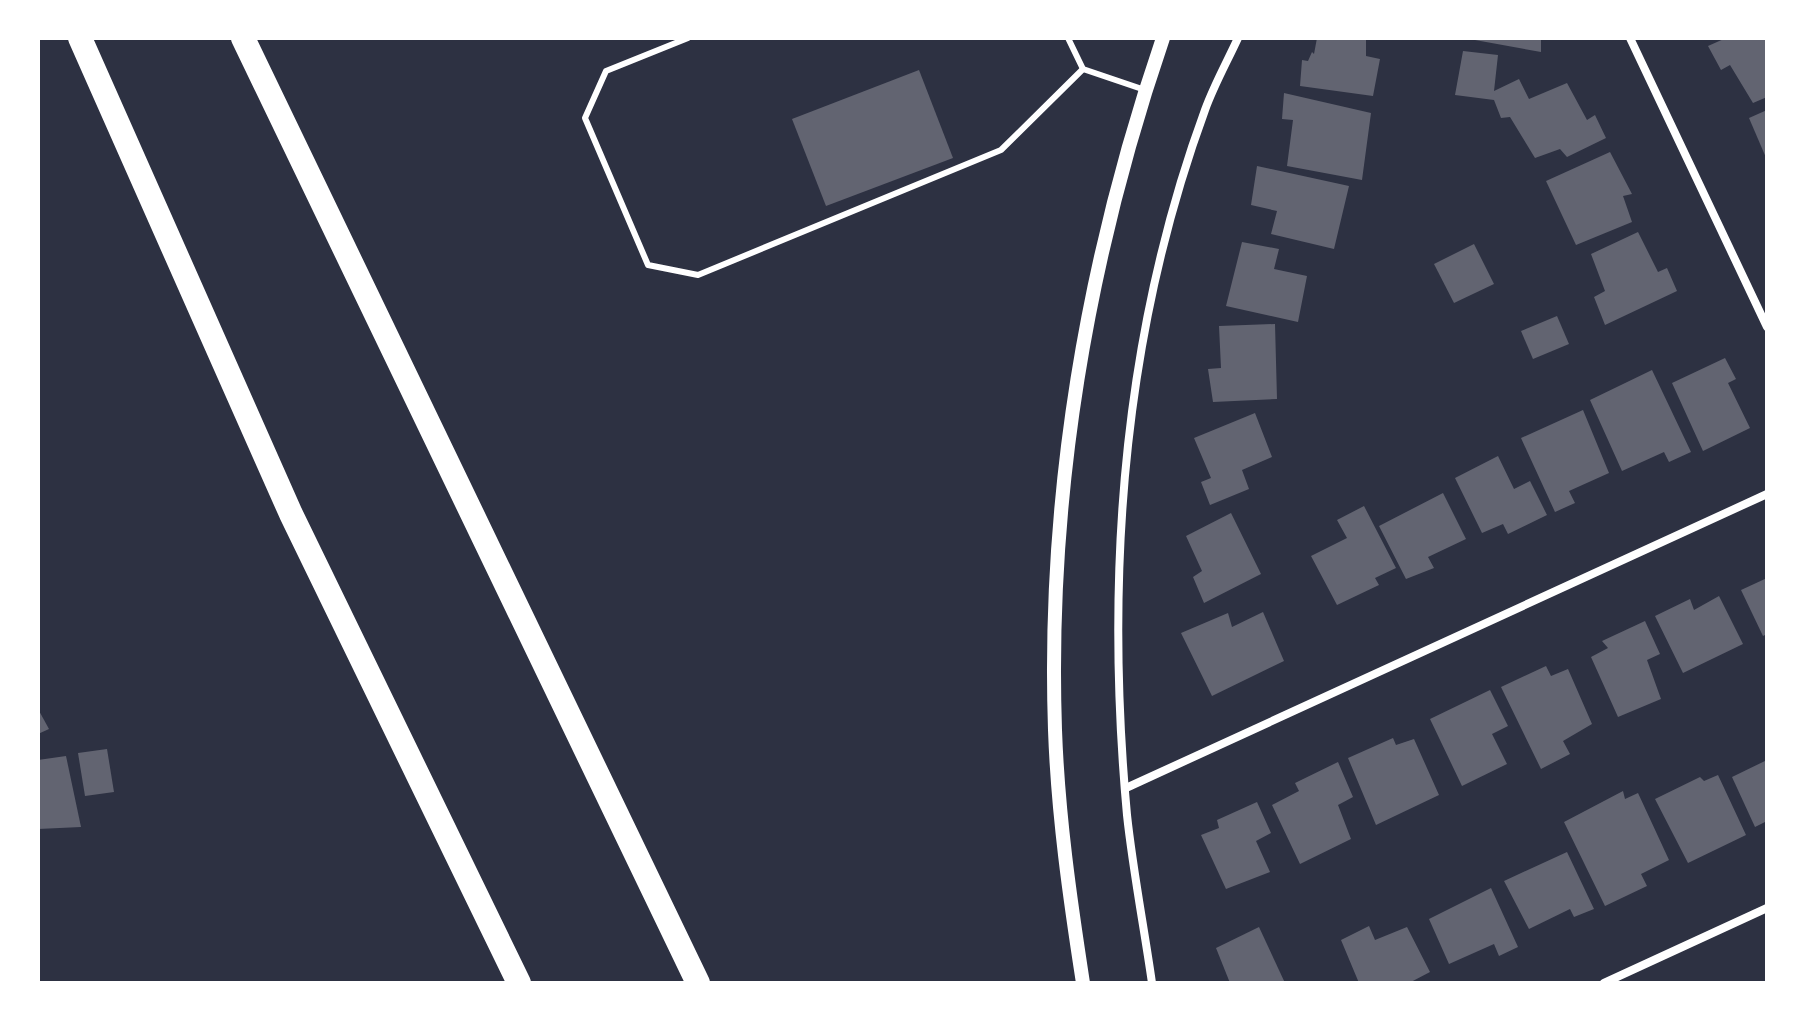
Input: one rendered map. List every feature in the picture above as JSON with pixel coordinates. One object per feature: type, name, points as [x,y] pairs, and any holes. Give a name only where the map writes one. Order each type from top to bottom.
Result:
[{"type":"highway","points":[[80,38],[291,514],[519,983]]},
{"type":"highway","points":[[243,38],[698,983]]},
{"type":"highway","points":[[256,38],[271,99]]},
{"type":"street","points":[[1083,983],[1066,868],[1055,730],[1055,616],[1062,493],[1077,380],[1096,277],[1125,157],[1163,38]]},
{"type":"street","points":[[1152,983],[1126,788],[1117,630],[1119,531],[1130,412],[1148,309],[1171,217],[1205,108],[1238,38]]},
{"type":"street","points":[[1630,38],[1767,327]]},
{"type":"street","points":[[1126,788],[1767,494]]},
{"type":"street","points":[[1604,983],[1767,908]]},
{"type":"lane","points":[[688,38],[606,71],[585,118],[648,265],[698,275],[1001,150],[1083,69]]},
{"type":"lane","points":[[1068,38],[1083,69],[1147,90]]},
{"type":"building","points":[[1317,38],[1366,38],[1366,56],[1380,59],[1373,96],[1300,86],[1302,60],[1308,61],[1312,52],[1314,54]]},
{"type":"building","points":[[1541,38],[1541,52],[1475,40]]},
{"type":"building","points":[[1726,38],[1767,38],[1767,97],[1753,103],[1730,65],[1721,70],[1708,46]]},
{"type":"building","points":[[1463,51],[1498,55],[1494,91],[1519,79],[1529,99],[1567,83],[1587,120],[1595,115],[1606,138],[1567,157],[1560,149],[1535,158],[1510,117],[1501,118],[1494,100],[1455,95]]},
{"type":"building","points":[[919,70],[953,158],[826,206],[792,119]]},
{"type":"building","points":[[1284,93],[1371,113],[1362,180],[1287,166],[1293,120],[1282,119]]},
{"type":"building","points":[[1767,110],[1767,160],[1749,118]]},
{"type":"building","points":[[1610,152],[1632,194],[1623,196],[1632,222],[1576,245],[1546,181]]},
{"type":"building","points":[[1257,166],[1349,186],[1334,249],[1271,234],[1277,211],[1251,205]]},
{"type":"building","points":[[1638,232],[1658,272],[1667,268],[1677,291],[1605,325],[1594,297],[1605,291],[1591,254]]},
{"type":"building","points":[[1242,242],[1279,249],[1274,269],[1307,276],[1298,322],[1226,306]]},
{"type":"building","points":[[1474,244],[1494,284],[1454,303],[1434,264]]},
{"type":"building","points":[[1557,316],[1569,344],[1533,359],[1521,331]]},
{"type":"building","points":[[1275,324],[1277,399],[1213,402],[1208,369],[1221,368],[1219,326]]},
{"type":"building","points":[[1725,358],[1736,379],[1728,383],[1750,428],[1703,451],[1672,383]]},
{"type":"building","points":[[1652,370],[1691,452],[1669,462],[1664,452],[1622,471],[1590,400]]},
{"type":"building","points":[[1583,410],[1609,473],[1569,491],[1575,503],[1555,512],[1521,438]]},
{"type":"building","points":[[1255,413],[1272,457],[1242,470],[1249,489],[1210,505],[1201,482],[1211,478],[1194,438]]},
{"type":"building","points":[[1498,456],[1514,489],[1530,481],[1547,515],[1508,534],[1503,524],[1482,533],[1455,478]]},
{"type":"building","points":[[1443,493],[1466,539],[1428,557],[1434,568],[1406,579],[1379,526]]},
{"type":"building","points":[[1364,506],[1396,568],[1375,578],[1379,585],[1337,605],[1311,556],[1347,538],[1337,520]]},
{"type":"building","points":[[1231,513],[1261,574],[1204,603],[1193,577],[1202,571],[1186,536]]},
{"type":"building","points":[[1767,578],[1767,634],[1763,636],[1741,590]]},
{"type":"building","points":[[1719,596],[1743,644],[1683,673],[1655,616],[1690,599],[1694,610]]},
{"type":"building","points":[[1263,612],[1284,661],[1212,696],[1181,633],[1228,613],[1232,627]]},
{"type":"building","points":[[1645,621],[1660,654],[1647,660],[1661,699],[1618,717],[1591,657],[1608,648],[1602,641]]},
{"type":"building","points":[[1546,666],[1551,676],[1568,669],[1592,724],[1563,741],[1570,754],[1541,769],[1501,687]]},
{"type":"building","points":[[1490,690],[1508,726],[1492,734],[1507,764],[1462,786],[1430,719]]},
{"type":"building","points":[[38,709],[49,729],[38,734]]},
{"type":"building","points":[[1393,738],[1396,745],[1414,739],[1439,795],[1376,825],[1348,758]]},
{"type":"building","points":[[107,749],[114,792],[85,796],[78,753]]},
{"type":"building","points":[[66,756],[81,827],[38,829],[38,760]]},
{"type":"building","points":[[1767,760],[1767,821],[1755,827],[1732,777]]},
{"type":"building","points":[[1338,762],[1353,797],[1338,805],[1351,839],[1300,864],[1272,805],[1299,791],[1295,783]]},
{"type":"building","points":[[1718,775],[1746,835],[1688,863],[1655,799],[1700,777],[1704,781]]},
{"type":"building","points":[[1623,791],[1625,799],[1638,793],[1669,860],[1641,874],[1647,886],[1605,906],[1564,822]]},
{"type":"building","points":[[1257,802],[1271,833],[1256,841],[1270,872],[1226,889],[1201,835],[1219,828],[1217,820]]},
{"type":"building","points":[[1567,852],[1594,909],[1574,917],[1570,909],[1529,929],[1504,881]]},
{"type":"building","points":[[1491,888],[1518,947],[1499,956],[1494,944],[1449,964],[1429,919]]},
{"type":"building","points":[[1369,926],[1375,940],[1407,927],[1430,972],[1409,983],[1359,983],[1341,940]]},
{"type":"building","points":[[1259,927],[1285,983],[1230,983],[1216,948]]}]
